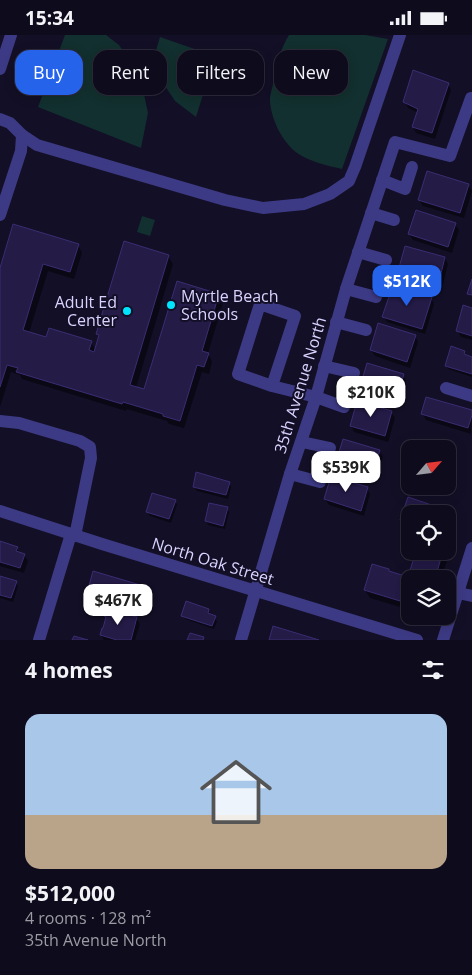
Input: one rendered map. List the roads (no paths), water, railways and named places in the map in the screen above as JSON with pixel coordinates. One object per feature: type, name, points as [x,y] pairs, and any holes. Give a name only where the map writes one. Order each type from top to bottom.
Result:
[{"type":"street","points":[[0,67],[11,35]]},
{"type":"street","points":[[0,119],[10,123],[36,145],[226,200],[263,209],[304,204],[330,194],[349,181],[400,35]]},
{"type":"street","name":"35th Avenue North","points":[[241,640],[290,474],[316,397],[346,289],[395,142],[450,156],[471,98]]},
{"type":"street","points":[[0,215],[20,151],[22,135]]},
{"type":"street","points":[[382,180],[406,189],[412,167]]},
{"type":"street","points":[[371,213],[394,220]]},
{"type":"street","points":[[358,252],[386,259]]},
{"type":"street","points":[[346,289],[376,297]]},
{"type":"street","points":[[272,386],[295,316],[260,304],[238,374],[272,386],[316,397],[344,407]]},
{"type":"street","points":[[336,322],[366,330]]},
{"type":"street","points":[[324,366],[354,373]]},
{"type":"street","points":[[446,388],[472,395]]},
{"type":"street","points":[[0,421],[19,423],[80,441],[90,447],[91,458],[73,535],[38,640]]},
{"type":"street","points":[[302,441],[330,447]]},
{"type":"street","points":[[290,474],[320,482]]},
{"type":"street","name":"North Oak Street","points":[[0,511],[416,640]]},
{"type":"street","points":[[443,640],[458,593],[468,576],[472,548]]},
{"type":"street","points":[[458,593],[472,597]]},
{"type":"place","name":"Myrtle Beach Schools","points":[[171,305]]},
{"type":"place","name":"Adult Ed Center","points":[[127,311]]}]
